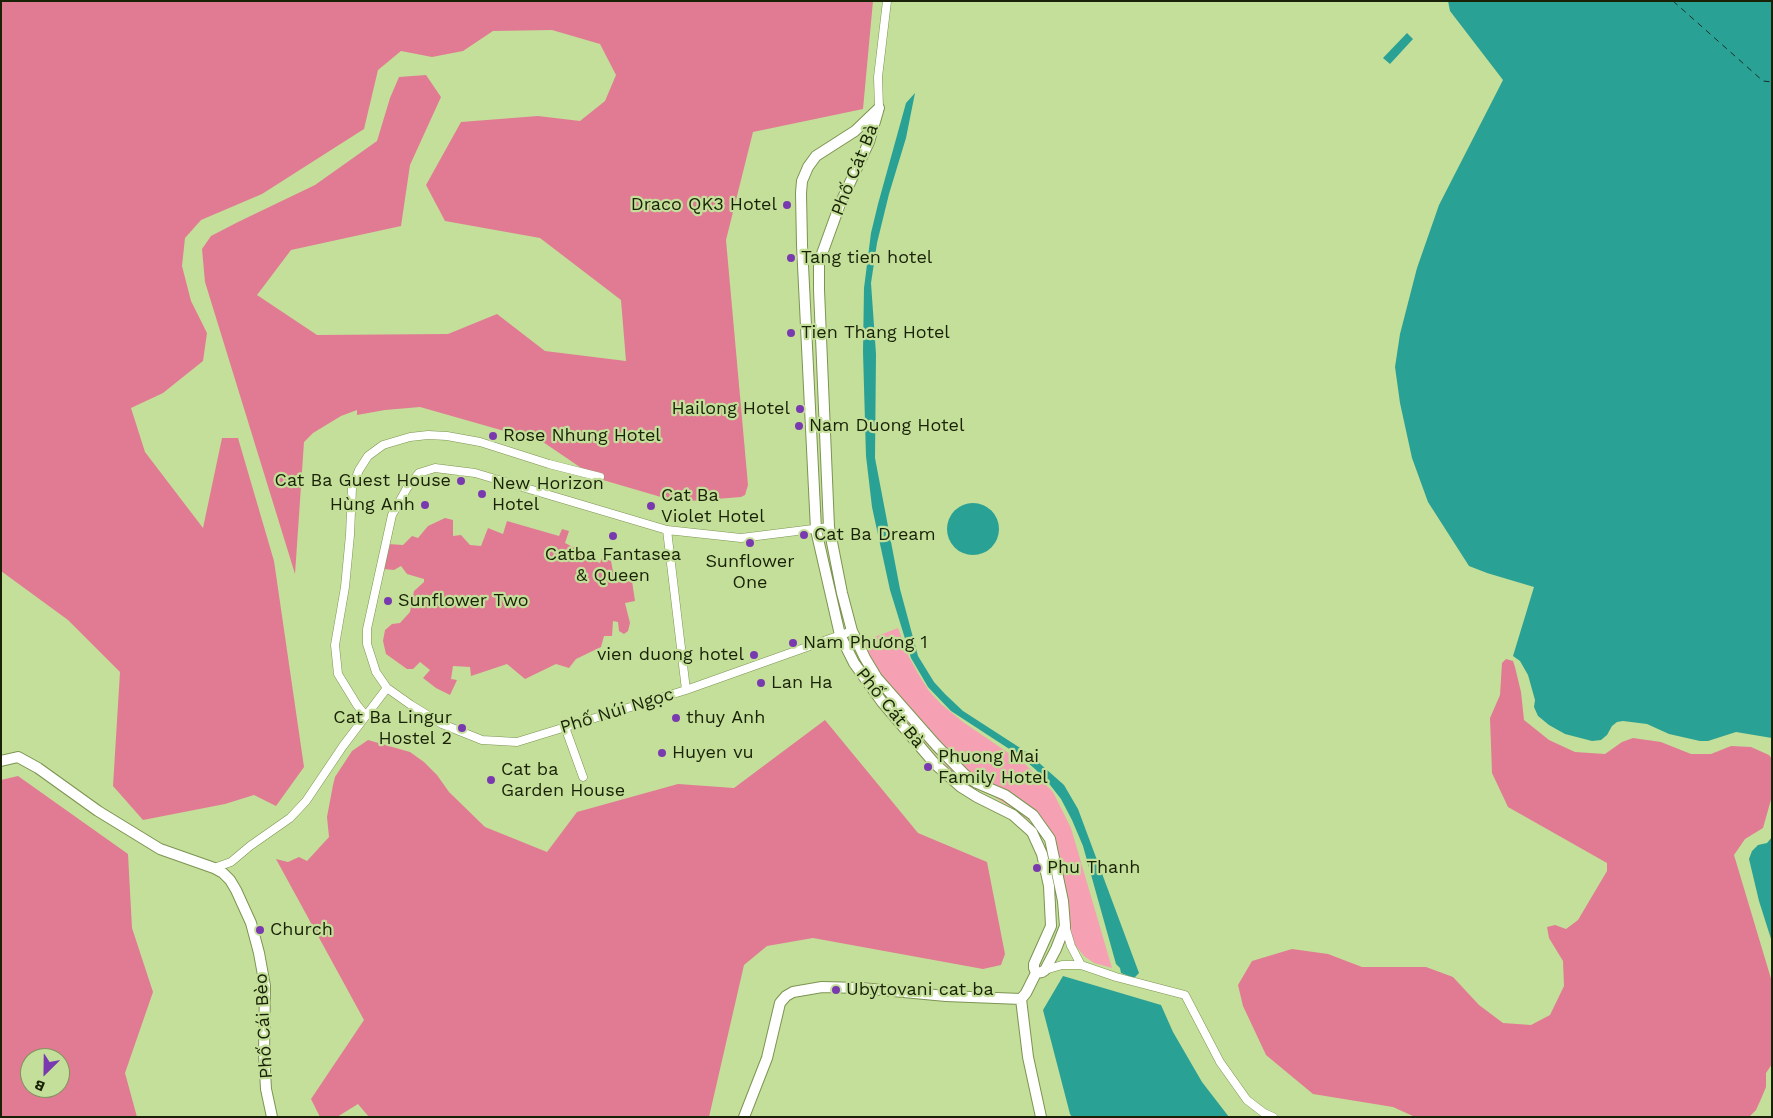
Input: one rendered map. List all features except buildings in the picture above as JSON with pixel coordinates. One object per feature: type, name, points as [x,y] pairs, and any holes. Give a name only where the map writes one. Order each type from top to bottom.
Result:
[{"type":"main road","name":"Phố Cát Bà","points":[[879,108],[869,142],[840,204],[819,262],[829,528],[852,631],[877,678],[964,775],[1005,795],[1033,815],[1050,839],[1063,901],[1065,926],[1056,949],[1021,999]]},
{"type":"main road","name":"Phố Cát Bà","points":[[879,108],[855,131],[816,156],[808,167],[802,181],[802,245],[816,530],[840,635],[847,651],[868,684],[926,754],[961,787],[1013,815],[1032,832],[1042,854],[1049,886],[1051,926],[1034,964],[1034,968],[1041,971]]},
{"type":"main road","points":[[810,379],[822,379]]},
{"type":"main road","points":[[926,754],[936,746]]},
{"type":"main road","name":"Phố Cái Bèo","points":[[1,761],[18,757],[38,768],[98,811],[160,850],[214,868],[230,880],[251,922],[265,986],[264,1054],[266,1089],[272,1117]]},
{"type":"main road","points":[[1032,832],[1041,826]]},
{"type":"main road","points":[[1051,926],[1065,926]]},
{"type":"main road","points":[[744,1117],[767,1058],[780,1003],[793,992],[822,987],[862,988],[946,996],[1021,999],[1028,1057],[1041,1117]]},
{"type":"street","points":[[879,108],[878,77],[887,1]]},
{"type":"street","points":[[366,716],[338,674],[335,644],[345,587],[352,488],[359,470],[368,456],[383,445],[410,437],[428,435],[447,436],[480,442],[549,464],[600,477]]},
{"type":"street","name":"Phố Núi Ngọc","points":[[829,528],[741,538],[667,530],[469,471],[435,468],[419,472],[407,488],[392,515],[367,629],[371,658],[376,672],[387,688],[442,724],[482,740],[517,742],[686,690],[852,631]]},
{"type":"street","points":[[667,530],[686,690]]},
{"type":"street","points":[[214,868],[231,862],[290,818],[306,801],[342,746],[387,688]]},
{"type":"street","points":[[565,727],[583,778]]},
{"type":"street","points":[[230,880],[231,862]]},
{"type":"street","points":[[1065,926],[1071,946],[1081,965]]},
{"type":"street","points":[[1041,971],[1062,964],[1081,965],[1116,977],[1185,996],[1220,1062],[1246,1100],[1273,1117]]},
{"type":"shaded area","points":[[1,1],[873,1],[863,109],[753,132],[726,240],[748,485],[745,495],[741,497],[678,502],[596,478],[543,442],[420,407],[357,415],[357,410],[341,416],[313,433],[304,442],[295,574],[205,282],[202,249],[211,236],[315,185],[377,141],[390,98],[399,77],[426,75],[441,97],[410,165],[401,226],[291,250],[257,295],[317,335],[448,334],[497,314],[545,351],[626,361],[621,300],[540,238],[445,221],[426,185],[461,122],[538,116],[580,121],[605,101],[616,75],[600,44],[552,30],[493,31],[463,51],[432,57],[401,51],[378,70],[364,129],[262,194],[201,220],[185,238],[182,266],[191,301],[207,333],[203,361],[163,393],[131,408],[145,452],[203,528],[222,438],[238,438],[274,561],[304,767],[276,806],[254,795],[225,804],[143,820],[113,786],[120,672],[68,620],[1,571]]},
{"type":"shaded area","points":[[445,518],[453,520],[453,536],[461,535],[470,545],[481,546],[488,528],[503,534],[507,521],[559,536],[562,529],[569,531],[565,543],[588,555],[589,559],[600,563],[602,558],[611,561],[615,582],[632,581],[635,601],[625,603],[630,623],[628,631],[624,634],[619,631],[618,622],[613,621],[612,636],[604,636],[601,647],[576,659],[569,668],[556,664],[525,679],[507,664],[471,676],[470,667],[453,666],[451,679],[457,680],[450,695],[436,688],[423,678],[430,670],[420,662],[413,669],[407,669],[386,654],[383,641],[385,630],[392,624],[400,623],[410,612],[414,591],[424,582],[424,579],[407,574],[401,566],[394,570],[384,569],[384,563],[388,544],[403,545],[412,536],[418,538],[428,526]]},
{"type":"shaded area","points":[[898,628],[909,657],[919,675],[929,691],[941,704],[963,722],[1026,765],[1053,792],[1071,828],[1112,968],[1094,963],[1084,956],[1075,945],[1064,943],[1053,857],[1048,844],[1049,829],[1030,821],[993,796],[959,779],[900,715],[866,672],[854,645]]},
{"type":"shaded area","points":[[1506,659],[1513,661],[1515,667],[1521,692],[1524,720],[1549,740],[1575,752],[1605,754],[1622,742],[1633,738],[1661,742],[1691,754],[1711,754],[1731,746],[1751,747],[1769,755],[1772,759],[1772,796],[1763,828],[1745,839],[1734,855],[1772,982],[1772,1064],[1766,1073],[1766,1087],[1761,1099],[1756,1110],[1749,1117],[1415,1117],[1393,1107],[1313,1094],[1266,1055],[1243,1006],[1238,985],[1252,961],[1292,949],[1328,954],[1362,967],[1426,967],[1453,977],[1479,1005],[1503,1023],[1531,1025],[1550,1015],[1564,986],[1563,961],[1549,938],[1547,927],[1555,925],[1566,929],[1578,920],[1607,871],[1607,863],[1508,807],[1492,773],[1490,718],[1500,695],[1502,663]]},
{"type":"shaded area","points":[[825,720],[918,833],[987,862],[1005,954],[1001,965],[983,969],[813,938],[767,946],[744,965],[709,1117],[369,1117],[358,1104],[337,1117],[320,1117],[311,1099],[364,1020],[276,859],[288,862],[299,857],[307,861],[329,837],[327,817],[335,777],[352,751],[368,740],[410,752],[437,775],[449,792],[485,827],[547,852],[577,812],[678,784],[734,788]]},
{"type":"shaded area","points":[[18,776],[128,854],[132,928],[153,992],[125,1073],[137,1117],[1,1117],[1,780]]},
{"type":"water","points":[[1448,1],[1772,1],[1772,738],[1736,732],[1708,741],[1700,741],[1669,734],[1647,724],[1623,721],[1617,722],[1612,726],[1607,735],[1601,740],[1592,741],[1565,734],[1549,725],[1538,716],[1534,707],[1535,700],[1528,675],[1520,661],[1513,656],[1534,587],[1469,566],[1428,502],[1412,458],[1400,403],[1395,367],[1400,334],[1417,268],[1439,205],[1503,80],[1450,11]]},
{"type":"water","points":[[1407,33],[1413,39],[1390,64],[1383,58]]},
{"type":"water","points":[[915,93],[906,138],[877,243],[871,283],[876,354],[875,458],[900,589],[918,656],[934,682],[963,711],[1028,753],[1064,785],[1078,809],[1139,973],[1134,978],[1121,973],[1120,968],[1116,964],[1083,846],[1061,799],[1047,781],[1020,756],[951,711],[928,687],[911,658],[890,590],[872,507],[866,456],[863,352],[864,288],[871,233],[878,204],[906,103]]},
{"type":"water","points":[[968,503],[978,503],[987,507],[995,515],[999,529],[995,543],[987,551],[978,555],[968,555],[959,551],[951,543],[947,534],[947,524],[951,515],[959,507]]},
{"type":"water","points":[[1772,837],[1772,942],[1759,901],[1749,859],[1752,851],[1758,845],[1767,843]]},
{"type":"water","points":[[1063,976],[1161,1005],[1173,1032],[1202,1082],[1229,1117],[1072,1117],[1043,1010]]},
{"type":"ferry route","points":[[1673,1],[1763,81],[1772,82]]},
{"type":"place","name":"Draco QK3 Hotel","points":[[787,205]]},
{"type":"place","name":"Tang tien hotel","points":[[791,258]]},
{"type":"place","name":"Tien Thang Hotel","points":[[791,333]]},
{"type":"place","name":"Hailong Hotel","points":[[800,409]]},
{"type":"place","name":"Nam Duong Hotel","points":[[799,426]]},
{"type":"place","name":"Rose Nhung Hotel","points":[[493,436]]},
{"type":"place","name":"Cat Ba Guest House","points":[[461,481]]},
{"type":"place","name":"New Horizon Hotel","points":[[482,494]]},
{"type":"place","name":"Hùng Anh","points":[[425,505]]},
{"type":"place","name":"Cat Ba Violet Hotel","points":[[651,506]]},
{"type":"place","name":"Cat Ba Dream","points":[[804,535]]},
{"type":"place","name":"Catba Fantasea & Queen","points":[[613,536]]},
{"type":"place","name":"Sunflower One","points":[[750,543]]},
{"type":"place","name":"Sunflower Two","points":[[388,601]]},
{"type":"place","name":"Nam Phương 1","points":[[793,643]]},
{"type":"place","name":"vien duong hotel","points":[[754,655]]},
{"type":"place","name":"Lan Ha","points":[[761,683]]},
{"type":"place","name":"thuy Anh","points":[[676,718]]},
{"type":"place","name":"Cat Ba Lingur Hostel 2","points":[[462,728]]},
{"type":"place","name":"Huyen vu","points":[[662,753]]},
{"type":"place","name":"Phuong Mai Family Hotel","points":[[928,767]]},
{"type":"place","name":"Cat ba Garden House","points":[[491,780]]},
{"type":"place","name":"Phu Thanh","points":[[1037,868]]},
{"type":"place","name":"Church","points":[[260,930]]},
{"type":"place","name":"Ubytovani cat ba","points":[[836,990]]}]
